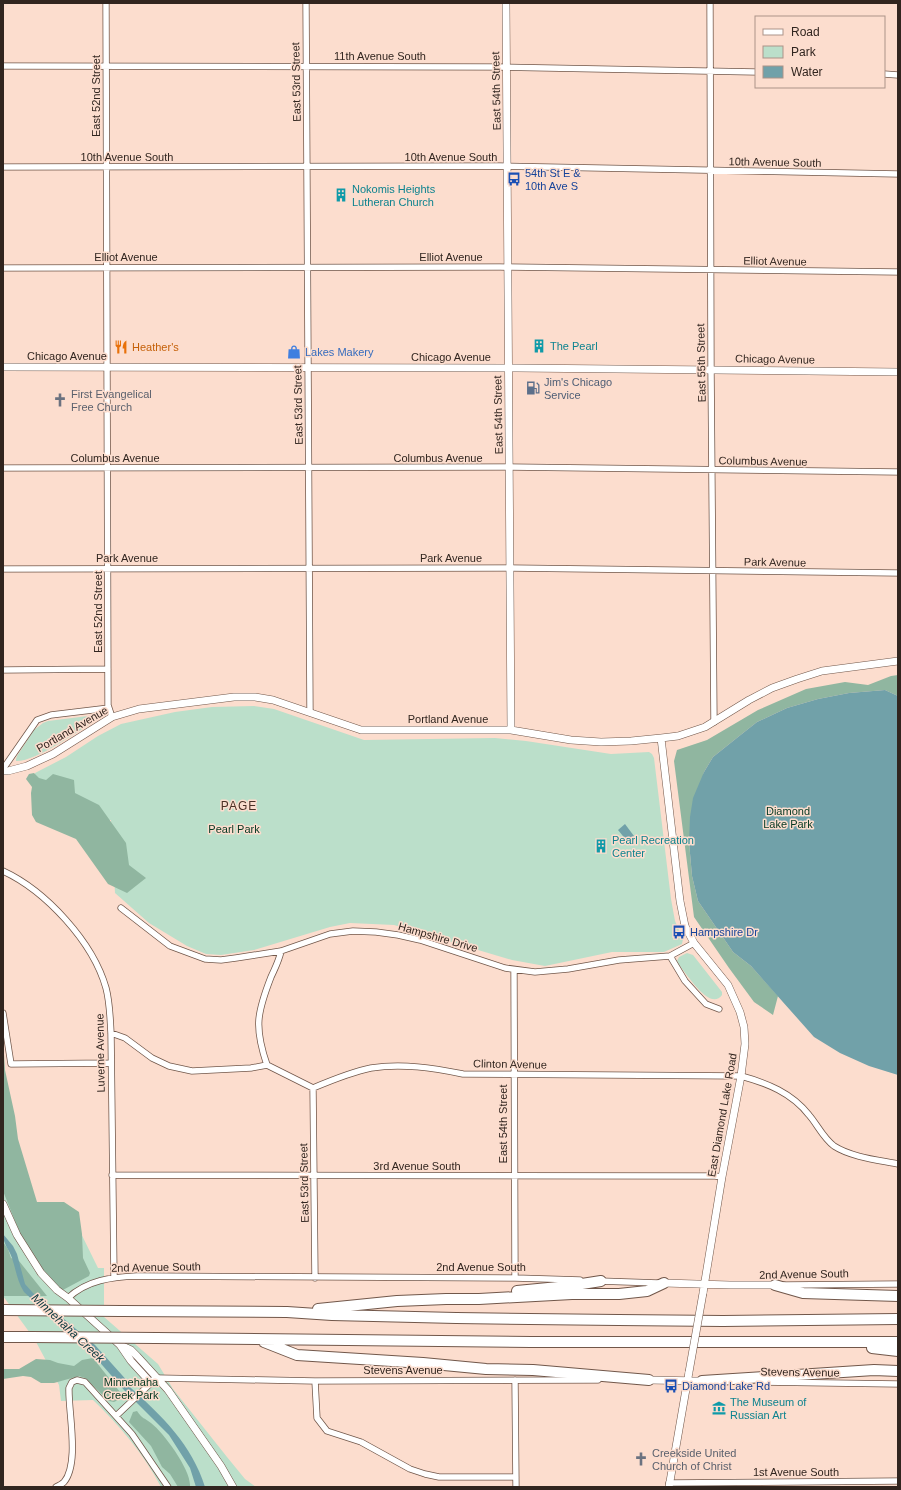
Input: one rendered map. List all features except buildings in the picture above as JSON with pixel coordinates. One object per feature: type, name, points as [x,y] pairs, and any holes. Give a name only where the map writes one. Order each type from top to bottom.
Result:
[{"type":"highway","points":[[446,1299],[569,1286],[601,1281]]},
{"type":"highway","points":[[287,1312],[397,1301],[446,1299],[478,1300],[572,1294],[619,1294],[647,1291],[664,1283]]},
{"type":"highway","points":[[775,1285],[803,1294],[898,1296]]},
{"type":"highway","points":[[3,1310],[287,1312],[456,1318],[618,1320],[723,1321],[898,1319]]},
{"type":"highway","points":[[3,1337],[258,1340],[898,1342]]},
{"type":"highway","points":[[258,1340],[297,1355],[424,1363],[486,1369],[534,1370],[649,1380]]},
{"type":"highway","points":[[822,1342],[898,1350]]},
{"type":"highway","points":[[702,1381],[874,1370],[898,1371]]},
{"type":"street","name":"East 52nd Street","points":[[106,3],[108,669],[109,708],[112,717]]},
{"type":"street","name":"East 53rd Street","points":[[306,3],[310,712]]},
{"type":"street","name":"East 54th Street","points":[[506,3],[511,730]]},
{"type":"street","name":"East 55th Street","points":[[710,3],[714,722]]},
{"type":"street","name":"11th Avenue South","points":[[3,66],[507,67],[755,72]]},
{"type":"street","points":[[885,74],[898,74]]},
{"type":"street","name":"10th Avenue South","points":[[3,167],[507,167],[898,174]]},
{"type":"street","name":"Elliot Avenue","points":[[3,268],[508,267],[898,272]]},
{"type":"street","name":"Chicago Avenue","points":[[3,367],[508,368],[898,372]]},
{"type":"street","name":"Columbus Avenue","points":[[3,468],[509,467],[898,472]]},
{"type":"street","name":"Park Avenue","points":[[3,569],[510,568],[898,573]]},
{"type":"street","name":"Portland Avenue","points":[[3,770],[8,771],[26,766],[53,754],[112,717],[139,709],[234,697],[255,697],[273,700],[361,730],[511,730],[571,740],[623,741],[678,736],[695,731],[714,722],[749,700],[772,688],[797,679],[822,671],[898,662]]},
{"type":"street","points":[[3,670],[108,669]]},
{"type":"street","points":[[3,770],[37,720],[51,715],[109,708]]},
{"type":"street","name":"East Diamond Lake Road","points":[[661,738],[680,901],[685,926],[694,942],[728,984],[740,1012],[744,1027],[745,1044],[741,1076],[722,1177],[669,1485]]},
{"type":"street","name":"Luverne Avenue","points":[[3,871],[30,886],[46,900],[84,942],[93,956],[106,987],[109,1003],[111,1033],[114,1277]]},
{"type":"street","name":"Hampshire Drive","points":[[121,908],[170,946],[205,959],[221,960],[281,951],[330,934],[353,931],[376,932],[420,940],[505,968],[533,972],[551,971],[618,960],[670,956],[694,942]]},
{"type":"street","points":[[267,1064],[259,1032],[259,1014],[266,989],[279,961],[281,951]]},
{"type":"street","points":[[670,956],[685,981],[706,1004],[719,1009]]},
{"type":"street","name":"East 54th Street","points":[[514,970],[515,1278]]},
{"type":"street","points":[[3,1013],[8,1036],[11,1064],[111,1063]]},
{"type":"street","points":[[111,1033],[125,1038],[152,1058],[169,1066],[192,1071],[251,1068],[267,1064],[313,1088]]},
{"type":"street","name":"Clinton Avenue","points":[[313,1088],[351,1073],[370,1068],[390,1066],[436,1069],[463,1074],[741,1076],[771,1085],[797,1102],[809,1114],[825,1137],[834,1146],[854,1155],[898,1164]]},
{"type":"street","name":"East 53rd Street","points":[[313,1088],[315,1278]]},
{"type":"street","name":"3rd Avenue South","points":[[112,1175],[722,1177]]},
{"type":"street","points":[[3,1204],[17,1235],[36,1265],[52,1285],[120,1345],[130,1361],[168,1390],[202,1437],[233,1487]]},
{"type":"street","name":"2nd Avenue South","points":[[68,1298],[78,1290],[96,1282],[114,1277],[144,1276],[515,1278],[704,1285],[898,1284]]},
{"type":"street","points":[[56,1487],[64,1482],[68,1475],[71,1463],[72,1437],[69,1388],[72,1382],[77,1380],[85,1382],[116,1416],[139,1443],[166,1484]]},
{"type":"street","points":[[116,1416],[154,1380]]},
{"type":"street","name":"Stevens Avenue","points":[[154,1380],[649,1380]]},
{"type":"street","points":[[515,1380],[516,1487]]},
{"type":"street","points":[[649,1380],[702,1381]]},
{"type":"street","points":[[316,1381],[317,1418],[327,1431],[361,1442],[410,1469],[425,1474],[439,1477],[516,1477]]},
{"type":"street","name":"Stevens Avenue","points":[[702,1381],[898,1384]]},
{"type":"street","name":"1st Avenue South","points":[[669,1485],[898,1481]]},
{"type":"green space","points":[[898,675],[898,696],[885,690],[849,693],[818,699],[787,708],[757,722],[713,757],[704,772],[689,842],[692,876],[698,901],[733,952],[751,966],[778,996],[773,1015],[754,1002],[694,917],[674,761],[677,750],[707,740],[758,710],[806,689],[845,682],[868,685],[891,676]]},
{"type":"green space","name":"Pearl Park","points":[[254,706],[274,709],[364,740],[495,738],[526,741],[611,754],[649,752],[654,758],[671,899],[675,921],[683,939],[682,944],[664,952],[612,952],[545,966],[512,960],[394,925],[350,923],[330,927],[254,950],[221,955],[206,954],[187,946],[149,923],[115,893],[111,820],[36,822],[35,773],[66,757],[98,736],[121,724],[175,712],[212,707]]},
{"type":"green space","points":[[96,715],[99,716],[97,720],[57,745],[35,756],[16,761],[17,756],[34,730],[43,723],[48,721]]},
{"type":"green space","points":[[34,773],[39,778],[46,780],[53,774],[74,780],[75,793],[99,805],[126,843],[129,865],[146,878],[127,893],[108,884],[76,839],[36,822],[32,815],[32,787],[26,779],[29,774]]},
{"type":"green space","points":[[687,953],[693,955],[722,992],[722,995],[717,999],[711,999],[699,990],[679,965],[677,961],[679,957]]},
{"type":"green space","points":[[3,1038],[5,1070],[15,1116],[18,1139],[37,1202],[64,1202],[79,1212],[83,1258],[90,1273],[89,1276],[61,1291],[49,1279],[21,1236],[3,1191]]},
{"type":"green space","name":"Minnehaha Creek Park","points":[[3,1073],[15,1139],[37,1207],[68,1207],[98,1268],[104,1268],[104,1317],[158,1364],[173,1389],[227,1457],[245,1479],[256,1487],[161,1487],[147,1463],[130,1440],[93,1400],[61,1401],[59,1385],[35,1340],[3,1296]]},
{"type":"green space","points":[[3,1242],[8,1249],[11,1258],[19,1261],[47,1296],[3,1296]]},
{"type":"green space","points":[[93,1358],[120,1392],[120,1399],[114,1402],[109,1401],[85,1378],[79,1376],[54,1383],[41,1383],[31,1377],[23,1376],[3,1379],[3,1369],[19,1369],[36,1359],[50,1360],[74,1366],[82,1360]]},
{"type":"green space","points":[[137,1411],[163,1435],[176,1452],[186,1471],[190,1486],[178,1487],[170,1474],[162,1467],[151,1446],[129,1422],[133,1412]]},
{"type":"water","name":"Diamond Lake Park","points":[[885,690],[898,696],[898,1075],[869,1066],[840,1053],[814,1037],[751,966],[733,952],[698,901],[692,876],[689,842],[690,817],[693,798],[704,772],[713,757],[757,722],[787,708],[818,699],[849,693]]},
{"type":"water","points":[[625,824],[634,836],[627,841],[618,830]]},
{"type":"water","name":"Minnehaha Creek","points":[[3,1234],[13,1246],[17,1254],[25,1284],[33,1293],[95,1345],[130,1384],[131,1388],[154,1409],[175,1432],[192,1458],[205,1487],[196,1487],[190,1468],[169,1435],[124,1390],[96,1358],[24,1292],[18,1280],[11,1255],[4,1241]]},
{"type":"place","name":"54th St E & 10th Ave S","points":[[514,179]]},
{"type":"place","name":"Nokomis Heights Lutheran Church","points":[[341,195]]},
{"type":"place","name":"The Pearl","points":[[539,346]]},
{"type":"place","name":"Heather's","points":[[121,347]]},
{"type":"place","name":"Lakes Makery","points":[[294,352]]},
{"type":"place","name":"Jim's Chicago Service","points":[[533,388]]},
{"type":"place","name":"First Evangelical Free Church","points":[[60,400]]},
{"type":"place","name":"Pearl Recreation Center","points":[[601,846]]},
{"type":"place","name":"Hampshire Dr","points":[[679,932]]},
{"type":"place","name":"Diamond Lake Rd","points":[[671,1386]]},
{"type":"place","name":"The Museum of Russian Art","points":[[719,1408]]},
{"type":"place","name":"Creekside United Church of Christ","points":[[641,1459]]},
{"type":"district","name":"PAGE","points":[[239,806]]}]
